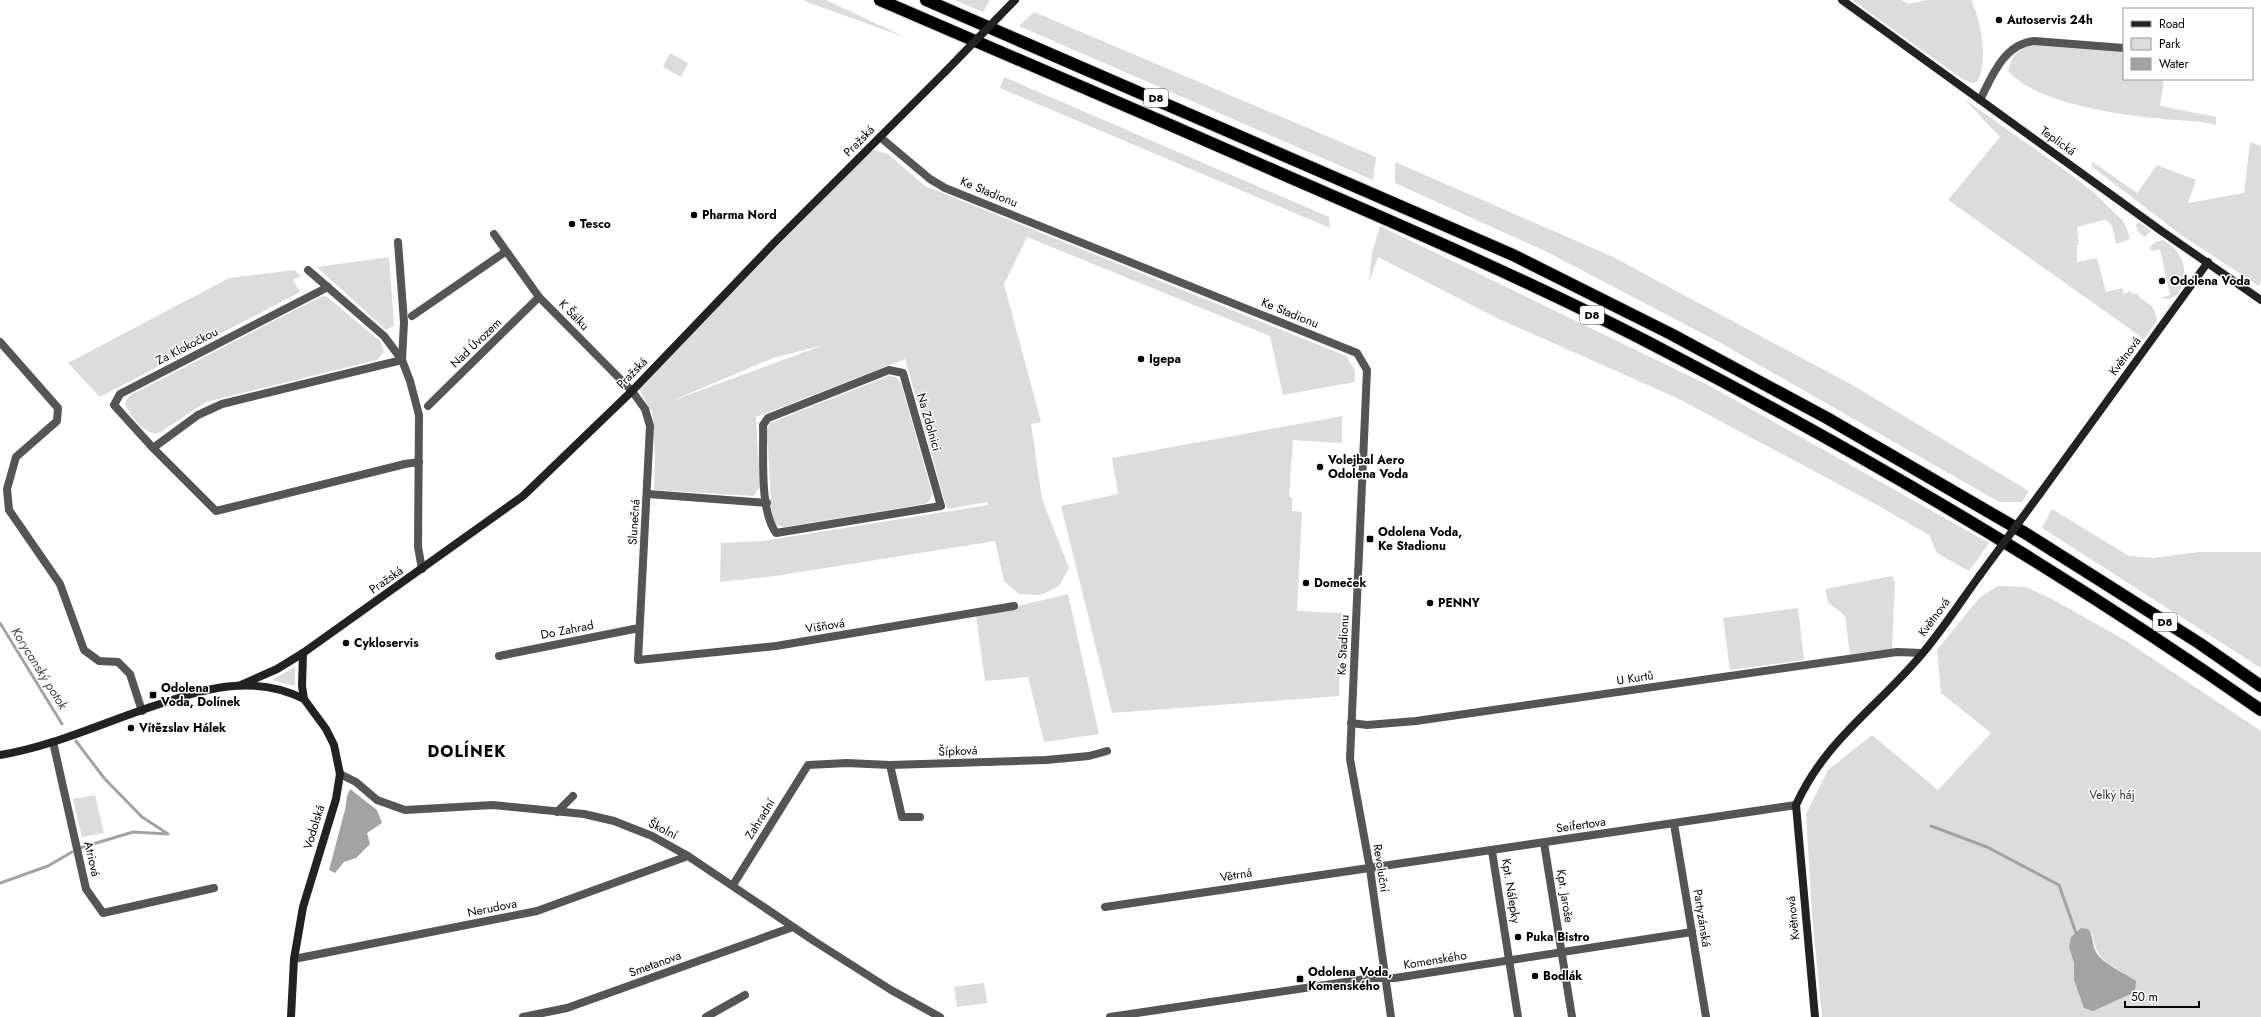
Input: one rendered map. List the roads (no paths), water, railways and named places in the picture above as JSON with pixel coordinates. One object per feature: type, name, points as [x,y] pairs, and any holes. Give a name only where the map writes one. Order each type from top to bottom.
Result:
[{"type":"highway","name":"D8","points":[[880,0],[1401,225],[1507,273],[1664,350],[1818,433],[2017,549],[2190,660],[2261,710]]},
{"type":"highway","name":"D8","points":[[926,0],[1506,252],[1664,330],[1827,418],[2026,533],[2199,643],[2261,686]]},
{"type":"street","name":"Pražská","points":[[241,685],[277,669],[303,653],[523,496],[632,391],[1015,0]]},
{"type":"street","name":"Teplická","points":[[1842,0],[2160,230],[2261,300]]},
{"type":"street","points":[[1980,100],[1990,79],[2007,54],[2024,42],[2034,41],[2123,48]]},
{"type":"street","name":"Ke Stadionu","points":[[880,137],[930,178],[945,188],[1356,353],[1367,370],[1351,723]]},
{"type":"street","name":"K Šálku","points":[[494,234],[505,252],[539,297],[632,391]]},
{"type":"street","points":[[398,242],[404,322],[402,360]]},
{"type":"street","points":[[412,316],[505,252]]},
{"type":"street","name":"Květnová","points":[[1815,1017],[1796,804],[1805,783],[1835,742],[1886,693],[1922,654],[2208,262]]},
{"type":"street","points":[[308,270],[384,336],[402,360],[410,381],[419,415],[418,547],[422,569]]},
{"type":"street","name":"Za Klokočkou","points":[[328,287],[120,394],[114,405],[153,448],[216,511],[405,464],[419,462]]},
{"type":"street","name":"Nad Úvozem","points":[[428,406],[539,297]]},
{"type":"street","points":[[0,342],[58,408],[57,421],[16,457],[7,489],[9,510],[60,584],[84,650],[99,661],[118,662],[130,674],[142,711]]},
{"type":"street","points":[[153,448],[198,415],[222,404],[402,360]]},
{"type":"street","name":"Na Zdolnici","points":[[889,370],[903,373],[941,506],[776,533],[770,525],[767,503],[763,425],[768,418],[889,370]]},
{"type":"street","name":"Slunečná","points":[[632,391],[645,409],[650,426],[648,494],[638,660]]},
{"type":"street","points":[[648,494],[767,503]]},
{"type":"street","name":"Višňová","points":[[638,660],[776,646],[1014,606]]},
{"type":"street","name":"Do Zahrad","points":[[499,656],[640,628]]},
{"type":"street","name":"U Kurtů","points":[[1351,723],[1367,725],[1416,721],[1896,652],[1922,654]]},
{"type":"street","points":[[303,653],[302,686],[304,699]]},
{"type":"street","points":[[0,755],[21,752],[53,742],[216,686],[241,685],[283,689],[304,699]]},
{"type":"street","name":"Vodolská","points":[[291,1017],[294,959],[303,907],[336,799],[340,774],[334,745],[326,729],[304,699]]},
{"type":"street","name":"Revoluční","points":[[1351,723],[1350,759],[1370,869],[1384,978],[1391,1017]]},
{"type":"street","name":"Atriová","points":[[53,742],[86,889],[104,913],[214,888]]},
{"type":"street","name":"Šípková","points":[[808,765],[847,763],[890,765],[1046,760],[1089,756],[1107,751]]},
{"type":"street","name":"Zahradní","points":[[733,885],[808,765]]},
{"type":"street","points":[[890,765],[902,817],[920,817]]},
{"type":"street","name":"Školní","points":[[340,774],[356,782],[377,800],[405,810],[493,805],[584,814],[614,821],[652,836],[688,856],[891,990],[940,1017]]},
{"type":"street","points":[[557,812],[574,796]]},
{"type":"street","name":"Seifertova","points":[[1370,869],[1674,824],[1796,804]]},
{"type":"street","name":"Partyzánská","points":[[1674,824],[1706,1017]]},
{"type":"street","name":"Kpt. Jaroše","points":[[1544,843],[1572,1017]]},
{"type":"street","name":"Kpt. Nálepky","points":[[1492,851],[1518,1017]]},
{"type":"street","name":"Nerudova","points":[[294,959],[537,911],[688,856]]},
{"type":"street","name":"Větrná","points":[[1106,908],[1263,882],[1370,869]]},
{"type":"street","name":"Smetanova","points":[[522,1017],[567,1008],[794,927]]},
{"type":"street","name":"Komenského","points":[[1110,1017],[1510,960],[1692,932]]},
{"type":"street","points":[[706,1017],[745,995]]},
{"type":"water","points":[[350,789],[377,810],[382,823],[367,833],[370,844],[356,858],[344,862],[335,873],[329,870]]},
{"type":"water","points":[[2081,928],[2088,929],[2090,931],[2095,950],[2107,964],[2136,981],[2135,992],[2093,1011],[2084,1008],[2074,980],[2074,963],[2069,947],[2071,937]]},
{"type":"waterway","name":"Korycanský potok","points":[[0,623],[62,724]]},
{"type":"waterway","name":"Korycanský potok","points":[[76,741],[104,778],[142,817],[168,834],[133,832],[80,848]]},
{"type":"waterway","points":[[1931,826],[1987,847],[2059,885],[2076,933]]},
{"type":"waterway","name":"Korycanský potok","points":[[0,883],[48,866],[72,852]]},
{"type":"place","name":"Autoservis 24h","points":[[1999,20]]},
{"type":"place","name":"Pharma Nord","points":[[694,215]]},
{"type":"place","name":"Tesco","points":[[572,224]]},
{"type":"place","name":"Odolena Voda","points":[[2162,281]]},
{"type":"place","name":"Igepa","points":[[1141,359]]},
{"type":"place","name":"Volejbal Aero Odolena Voda","points":[[1320,467]]},
{"type":"place","name":"Odolena Voda, Ke Stadionu","points":[[1370,539]]},
{"type":"place","name":"Domeček","points":[[1306,583]]},
{"type":"place","name":"PENNY","points":[[1430,603]]},
{"type":"place","name":"Cykloservis","points":[[346,643]]},
{"type":"place","name":"Odolena Voda, Dolínek","points":[[153,695]]},
{"type":"place","name":"Vítězslav Hálek","points":[[131,728]]},
{"type":"place","name":"Puka Bistro","points":[[1518,937]]},
{"type":"place","name":"Bodlák","points":[[1535,976]]},
{"type":"place","name":"Odolena Voda, Komenského","points":[[1300,979]]},
{"type":"district","name":"DOLÍNEK","points":[[467,751]]},
{"type":"park label","name":"Velký háj","points":[[2112,795]]}]
